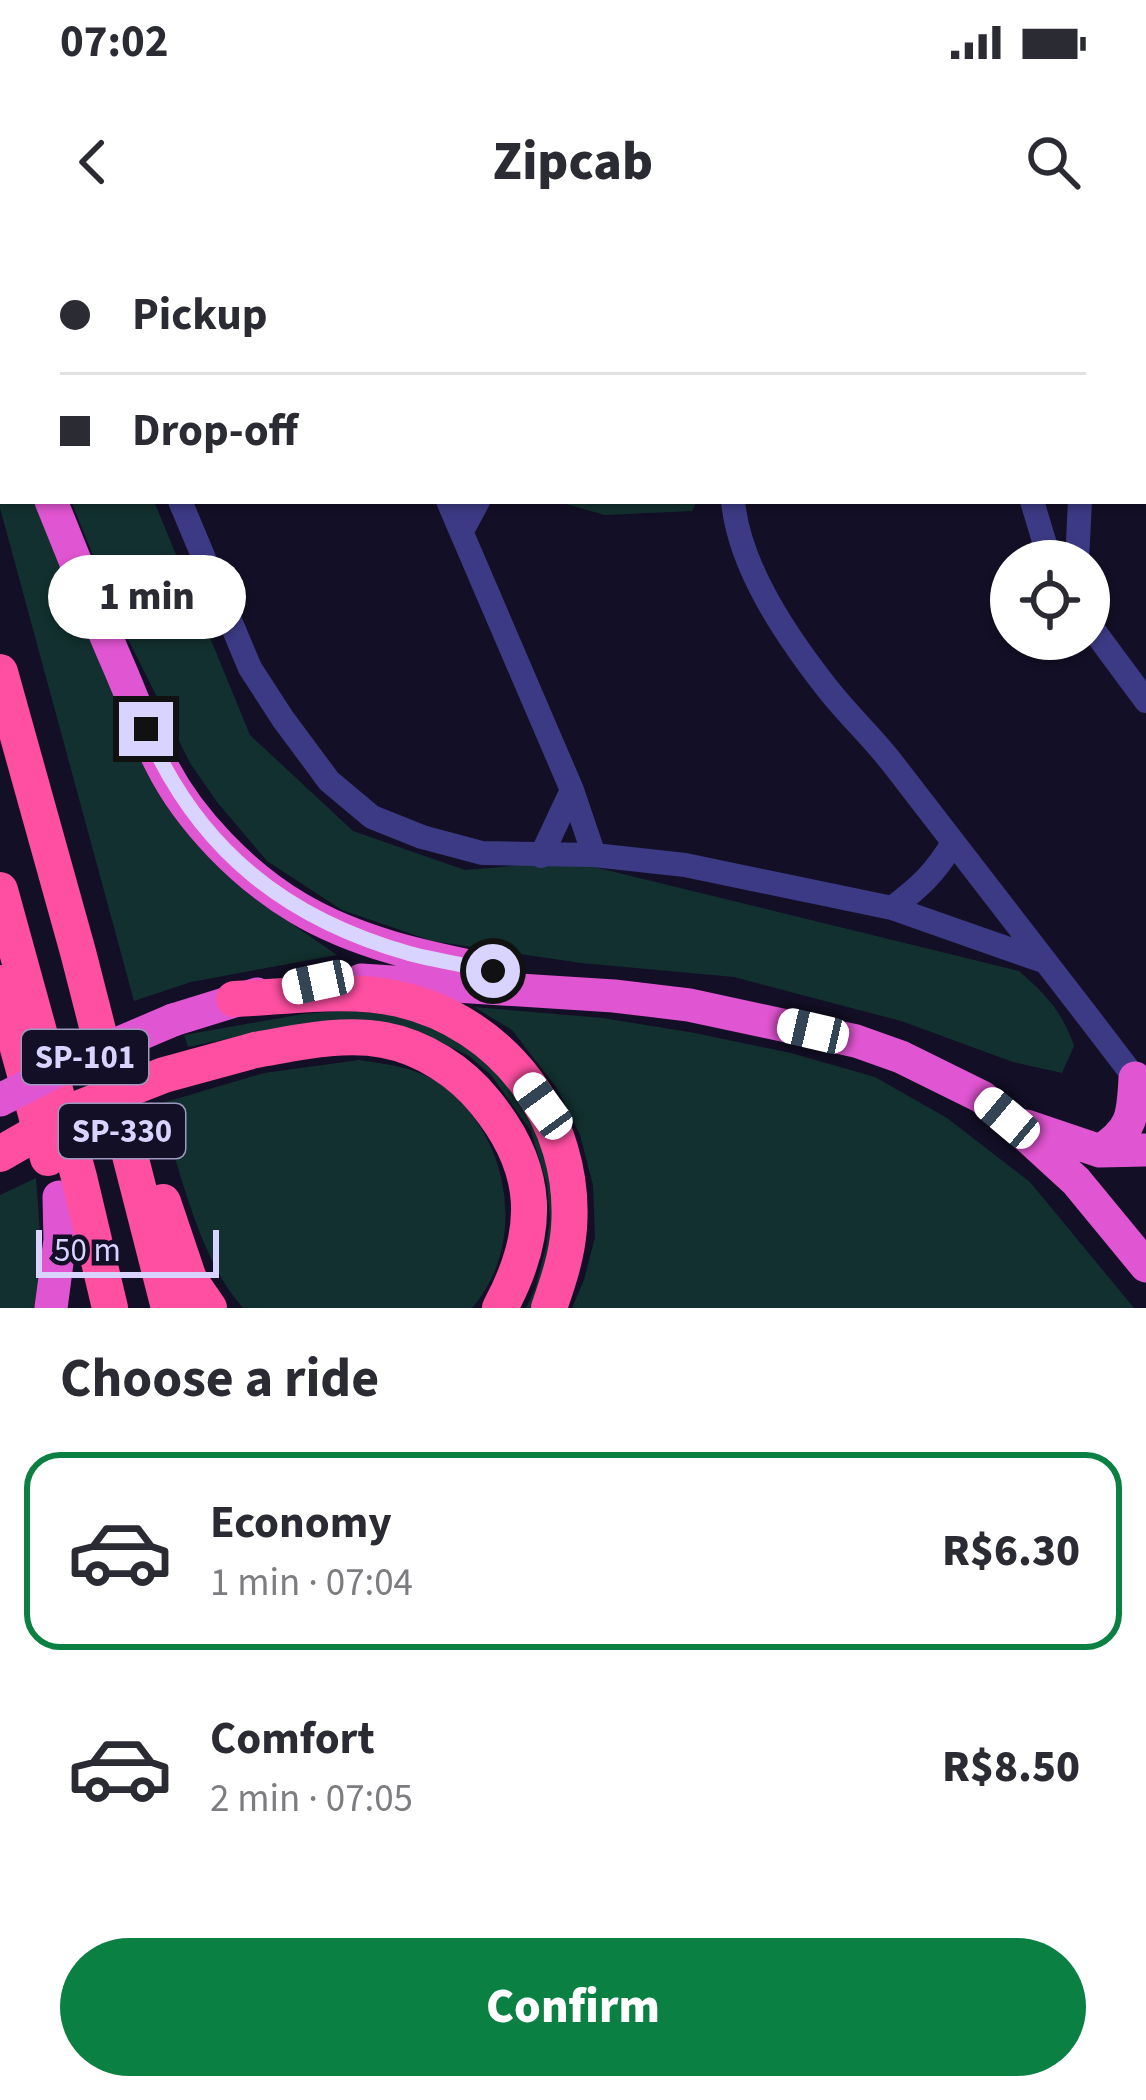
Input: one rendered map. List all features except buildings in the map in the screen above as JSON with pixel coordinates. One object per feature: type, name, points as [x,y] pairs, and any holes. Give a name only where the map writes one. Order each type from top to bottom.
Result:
[{"type":"highway","points":[[52,504],[162,766],[190,810],[243,868],[303,911],[350,933],[412,954],[614,996]]},
{"type":"highway","name":"SP-330","points":[[0,672],[169,1308]]},
{"type":"highway","name":"SP-330","points":[[0,890],[61,1109],[106,1308]]},
{"type":"highway","points":[[78,952],[189,1279],[208,1308]]},
{"type":"highway","points":[[234,999],[318,982],[374,980],[614,996],[689,1005],[856,1041],[982,1096],[1076,1181],[1146,1266]]},
{"type":"highway","points":[[0,983],[59,1197],[106,1308]]},
{"type":"highway","points":[[234,999],[346,994],[398,999],[451,1018],[490,1041],[543,1106],[562,1149],[569,1232],[549,1308]]},
{"type":"highway","name":"SP-101","points":[[0,1100],[92,1054],[234,999]]},
{"type":"highway","points":[[0,1154],[82,1107],[164,1075],[255,1050],[318,1039],[385,1040],[436,1060],[470,1083],[517,1148],[529,1206],[518,1276],[500,1308]]},
{"type":"highway","points":[[1100,1151],[1124,1135],[1134,1110],[1136,1078]]},
{"type":"highway","points":[[1007,1118],[1100,1151],[1146,1150]]},
{"type":"highway","points":[[51,1308],[60,1240],[59,1197]]},
{"type":"street","points":[[181,504],[250,668],[329,781],[372,817],[482,854],[594,856],[685,865],[892,908],[1046,962]]},
{"type":"street","points":[[450,504],[572,790],[594,856]]},
{"type":"street","points":[[463,529],[476,504]]},
{"type":"street","points":[[733,504],[749,565],[826,688],[889,759],[1136,1078]]},
{"type":"street","points":[[1033,504],[1044,540]]},
{"type":"street","points":[[1078,540],[1080,504]]},
{"type":"street","points":[[1110,652],[1146,701]]},
{"type":"street","points":[[541,856],[572,790]]},
{"type":"street","points":[[892,908],[937,870],[953,843]]},
{"type":"green space","points":[[0,504],[36,504],[214,862],[248,894],[337,955],[191,982],[134,1001]]},
{"type":"green space","points":[[72,504],[155,504],[250,735],[353,831],[465,870],[570,861],[1019,971],[1052,1004],[1070,1034],[1074,1046],[1062,1073],[1013,1062],[901,1021],[734,977],[581,963],[432,941],[342,910],[267,861],[217,802],[190,763],[122,627]]},
{"type":"green space","points":[[566,504],[696,504],[692,511],[605,515]]},
{"type":"green space","points":[[474,1007],[603,1018],[695,1033],[875,1077],[947,1118],[1030,1182],[1134,1308],[572,1308],[595,1237],[593,1185],[580,1135],[558,1090],[512,1030]]},
{"type":"green space","points":[[351,1010],[419,1018],[497,1066],[538,1127],[559,1218],[537,1308],[526,1308],[546,1247],[547,1185],[531,1131],[491,1075],[469,1056],[391,1023],[259,1032],[188,1047],[184,1035]]},
{"type":"green space","points":[[359,1060],[400,1067],[439,1083],[482,1130],[504,1190],[501,1252],[490,1282],[472,1308],[243,1308],[202,1239],[159,1104],[264,1073]]},
{"type":"green space","points":[[36,1178],[42,1260],[36,1308],[0,1308],[0,1195]]},
{"type":"route","points":[[146,729],[162,766],[190,810],[272,892],[350,933],[412,954],[493,971]]}]
